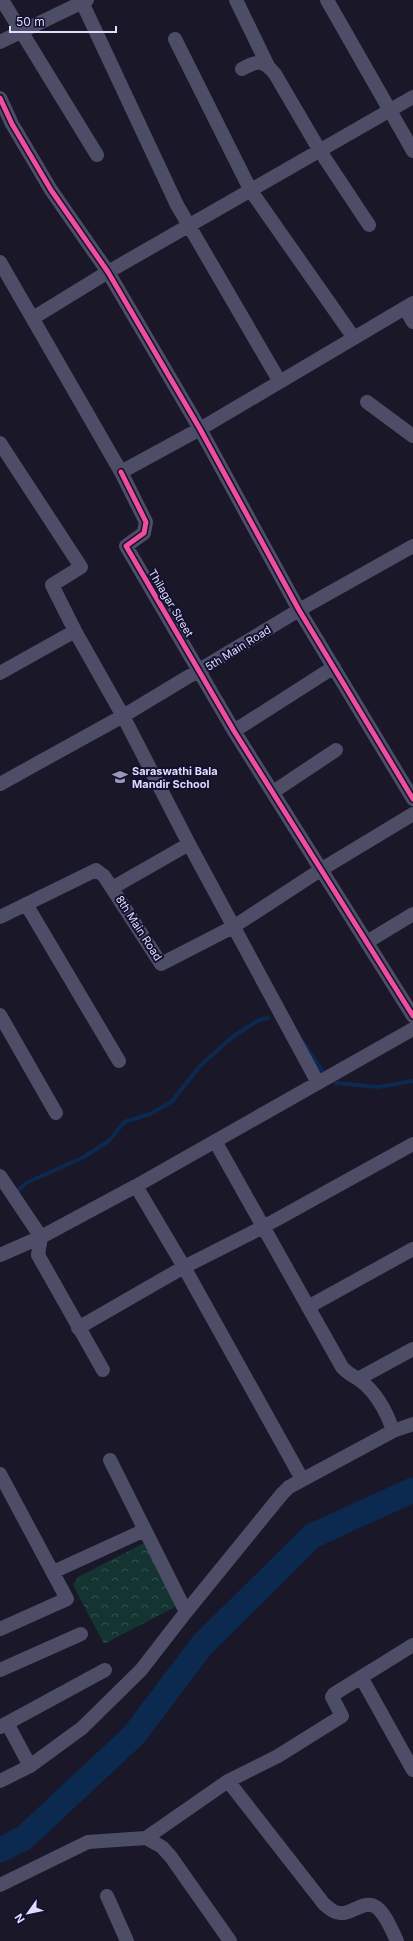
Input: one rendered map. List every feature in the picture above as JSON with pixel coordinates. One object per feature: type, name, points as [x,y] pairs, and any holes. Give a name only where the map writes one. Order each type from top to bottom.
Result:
[{"type":"street","points":[[2,0],[97,155]]},
{"type":"street","points":[[236,0],[268,66],[275,74],[320,151],[369,225]]},
{"type":"street","points":[[327,0],[413,150]]},
{"type":"street","points":[[0,42],[84,1],[177,205],[280,382]]},
{"type":"street","points":[[175,40],[251,191],[354,338]]},
{"type":"street","points":[[242,69],[251,64],[260,63],[268,66]]},
{"type":"street","points":[[33,318],[108,272],[190,227],[413,96]]},
{"type":"street","points":[[0,98],[12,124],[51,190],[108,272],[200,429],[299,610],[413,799]]},
{"type":"street","points":[[1,264],[121,472],[200,429],[409,306],[413,322]]},
{"type":"street","points":[[367,402],[413,436]]},
{"type":"street","points":[[0,443],[82,567],[52,585],[75,631],[123,716],[233,927],[318,1083]]},
{"type":"street","name":"Thilagar Street","points":[[121,472],[146,522],[144,533],[126,546],[234,731],[413,1016]]},
{"type":"street","name":"5th Main Road","points":[[0,784],[123,716],[299,610],[413,546]]},
{"type":"street","points":[[0,673],[75,631]]},
{"type":"street","points":[[234,731],[334,667]]},
{"type":"street","points":[[273,792],[336,750]]},
{"type":"street","name":"8th Main Road","points":[[0,917],[96,870],[104,876],[161,964],[233,927],[322,869],[413,814]]},
{"type":"street","points":[[112,888],[189,844]]},
{"type":"street","points":[[26,904],[120,1061]]},
{"type":"street","points":[[367,942],[413,914]]},
{"type":"street","points":[[0,1014],[56,1113]]},
{"type":"street","points":[[0,1255],[41,1236],[136,1186],[413,1029]]},
{"type":"street","points":[[215,1141],[342,1367],[349,1374],[358,1379],[376,1396],[391,1423],[393,1431]]},
{"type":"street","points":[[78,1328],[184,1267],[263,1227],[413,1144]]},
{"type":"street","points":[[0,1176],[41,1236],[38,1255],[78,1328],[104,1370]]},
{"type":"street","points":[[136,1186],[184,1267],[302,1479]]},
{"type":"street","points":[[308,1307],[413,1249]]},
{"type":"street","points":[[358,1379],[413,1349]]},
{"type":"street","points":[[0,1781],[30,1766],[82,1728],[141,1670],[282,1494],[302,1479],[393,1431],[413,1424]]},
{"type":"street","points":[[110,1460],[186,1612]]},
{"type":"street","points":[[0,1474],[67,1599],[0,1629]]},
{"type":"street","points":[[53,1572],[145,1530]]},
{"type":"street","points":[[0,1670],[81,1634]]},
{"type":"street","points":[[0,1885],[88,1842],[146,1838],[228,1781],[278,1756],[342,1716],[332,1697],[334,1694],[413,1645]]},
{"type":"street","points":[[30,1766],[4,1725],[105,1670]]},
{"type":"street","points":[[362,1677],[413,1770]]},
{"type":"street","points":[[228,1781],[324,1904],[332,1911],[342,1914],[367,1905],[375,1906],[381,1912],[397,1941]]},
{"type":"street","points":[[146,1838],[162,1847],[171,1857],[230,1941]]},
{"type":"street","points":[[107,1896],[128,1941]]},
{"type":"green space","points":[[144,1543],[177,1606],[104,1644],[73,1585],[78,1577]]},
{"type":"waterway","points":[[17,1192],[26,1183],[84,1157],[109,1141],[124,1122],[150,1114],[171,1102],[201,1065],[231,1038],[259,1020],[268,1018]]},
{"type":"waterway","points":[[303,1042],[324,1073]]},
{"type":"waterway","points":[[336,1083],[378,1087],[413,1081]]},
{"type":"waterway","points":[[0,1850],[24,1838],[134,1735],[202,1645],[312,1536],[413,1490]]},
{"type":"cycle path","points":[[0,98],[12,124],[51,190],[108,272],[200,429],[299,610],[413,799]]},
{"type":"cycle path","points":[[121,472],[146,522],[144,533],[126,546],[234,731],[413,1016]]},
{"type":"place","name":"Saraswathi Bala Mandir School","points":[[120,777]]}]
